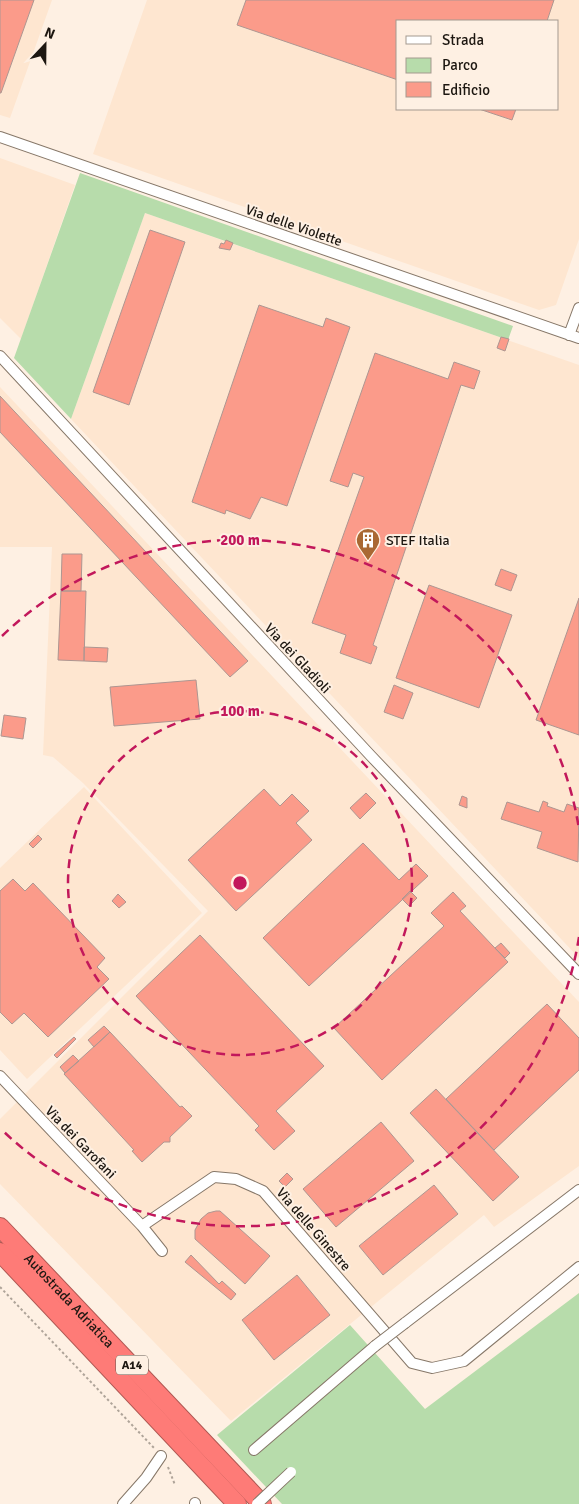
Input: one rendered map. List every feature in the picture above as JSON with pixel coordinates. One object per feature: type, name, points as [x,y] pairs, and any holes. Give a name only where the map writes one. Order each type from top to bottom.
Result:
[{"type":"highway","name":"Autostrada Adriatica","points":[[0,1227],[262,1504]]},
{"type":"highway","name":"Autostrada Adriatica","points":[[0,1252],[237,1504]]},
{"type":"street","name":"Via delle Violette","points":[[0,137],[574,336]]},
{"type":"street","points":[[574,336],[579,308]]},
{"type":"street","name":"Via dei Gladioli","points":[[0,356],[371,756],[579,974]]},
{"type":"street","name":"Via dei Garofani","points":[[0,1076],[142,1226],[162,1250]]},
{"type":"street","name":"Via delle Ginestre","points":[[142,1226],[214,1177],[236,1179],[263,1191],[412,1363],[432,1368],[464,1361],[579,1267]]},
{"type":"street","points":[[254,1450],[375,1346],[579,1190]]},
{"type":"street","points":[[122,1504],[146,1478],[161,1456]]},
{"type":"street","points":[[257,1504],[291,1472]]},
{"type":"path","points":[[0,1287],[161,1456],[175,1485]]},
{"type":"shaded area","points":[[0,0],[52,0],[10,118],[0,115]]},
{"type":"shaded area","points":[[147,0],[579,0],[579,239],[556,305],[539,310],[93,154]]},
{"type":"shaded area","points":[[0,158],[75,185],[21,339],[0,318]]},
{"type":"shaded area","points":[[145,213],[579,365],[579,958],[71,419]]},
{"type":"shaded area","points":[[0,387],[579,1002],[579,1166],[494,1227],[484,1215],[231,1421],[0,1184],[0,1119],[208,911],[83,783],[53,757],[43,755],[52,547],[0,547]]},
{"type":"shaded area","points":[[84,787],[202,913],[27,1079],[0,1050],[0,868]]},
{"type":"green space","points":[[80,173],[513,326],[508,340],[145,213],[71,419],[14,358]]},
{"type":"green space","points":[[579,1293],[579,1504],[282,1504],[217,1435],[350,1325],[425,1409]]},
{"type":"building","points":[[0,0],[34,0],[1,93],[0,93]]},
{"type":"building","points":[[246,0],[554,0],[547,20],[396,20],[396,79],[237,25]]},
{"type":"building","points":[[482,110],[516,110],[512,120]]},
{"type":"building","points":[[150,230],[185,242],[129,405],[93,392]]},
{"type":"building","points":[[226,240],[233,243],[230,250],[219,248],[221,243],[224,244]]},
{"type":"building","points":[[259,305],[323,327],[326,318],[350,327],[287,506],[261,497],[250,519],[226,510],[225,514],[192,502]]},
{"type":"building","points":[[501,337],[509,339],[505,351],[497,348]]},
{"type":"building","name":"STEF Italia","points":[[375,353],[448,379],[454,362],[480,371],[474,389],[461,385],[373,645],[377,647],[371,664],[340,653],[346,635],[312,623],[364,477],[353,473],[348,487],[330,481]]},
{"type":"building","points":[[0,396],[248,661],[230,677],[0,432]]},
{"type":"building","points":[[62,554],[82,554],[81,591],[61,591]]},
{"type":"building","points":[[501,569],[517,575],[511,591],[495,585]]},
{"type":"building","points":[[429,585],[512,615],[479,708],[396,678]]},
{"type":"building","points":[[61,591],[86,591],[84,661],[58,660]]},
{"type":"building","points":[[579,598],[579,735],[536,720]]},
{"type":"building","points":[[84,647],[108,648],[107,662],[84,661]]},
{"type":"building","points":[[196,680],[200,719],[114,726],[110,687]]},
{"type":"building","points":[[394,685],[413,693],[403,719],[384,712]]},
{"type":"building","points":[[4,715],[26,718],[23,739],[1,736]]},
{"type":"building","points":[[264,789],[280,806],[292,794],[309,811],[296,823],[312,840],[236,911],[188,860]]},
{"type":"building","points":[[366,793],[376,803],[360,819],[350,808]]},
{"type":"building","points":[[462,796],[467,798],[467,808],[459,805]]},
{"type":"building","points":[[543,801],[548,803],[547,806],[564,812],[567,804],[579,808],[578,862],[537,848],[542,832],[501,819],[507,802],[539,812]]},
{"type":"building","points":[[38,835],[42,839],[33,848],[29,844]]},
{"type":"building","points":[[363,843],[399,880],[416,864],[428,876],[309,986],[263,938]]},
{"type":"building","points":[[13,879],[25,891],[33,883],[105,958],[97,967],[109,979],[48,1037],[24,1013],[12,1024],[0,1012],[0,891]]},
{"type":"building","points":[[410,891],[417,898],[409,906],[402,899]]},
{"type":"building","points":[[453,892],[466,906],[460,911],[508,962],[382,1080],[334,1028],[444,926],[431,913]]},
{"type":"building","points":[[118,894],[126,902],[119,908],[112,901]]},
{"type":"building","points":[[200,935],[324,1066],[276,1111],[295,1131],[274,1150],[255,1130],[259,1126],[136,996]]},
{"type":"building","points":[[501,943],[510,953],[505,958],[495,948]]},
{"type":"building","points":[[547,1004],[579,1038],[579,1070],[494,1150],[446,1099]]},
{"type":"building","points":[[104,1026],[110,1032],[94,1047],[88,1040]]},
{"type":"building","points":[[110,1032],[180,1107],[182,1106],[192,1116],[170,1137],[170,1142],[164,1142],[142,1162],[132,1151],[134,1150],[64,1074]]},
{"type":"building","points":[[74,1037],[76,1039],[57,1058],[54,1055]]},
{"type":"building","points":[[73,1055],[79,1061],[65,1073],[60,1067]]},
{"type":"building","points":[[436,1089],[519,1177],[493,1201],[410,1113]]},
{"type":"building","points":[[381,1122],[414,1161],[336,1227],[303,1189]]},
{"type":"building","points":[[287,1173],[293,1179],[285,1187],[279,1181]]},
{"type":"building","points":[[434,1185],[458,1214],[383,1275],[359,1246]]},
{"type":"building","points":[[220,1211],[270,1256],[245,1284],[195,1239],[195,1230],[201,1219],[208,1213]]},
{"type":"building","points":[[191,1255],[219,1284],[222,1281],[236,1294],[231,1300],[185,1262]]},
{"type":"building","points":[[297,1275],[330,1315],[274,1360],[242,1320]]},
{"type":"place","name":"STEF Italia","points":[[368,561]]}]
